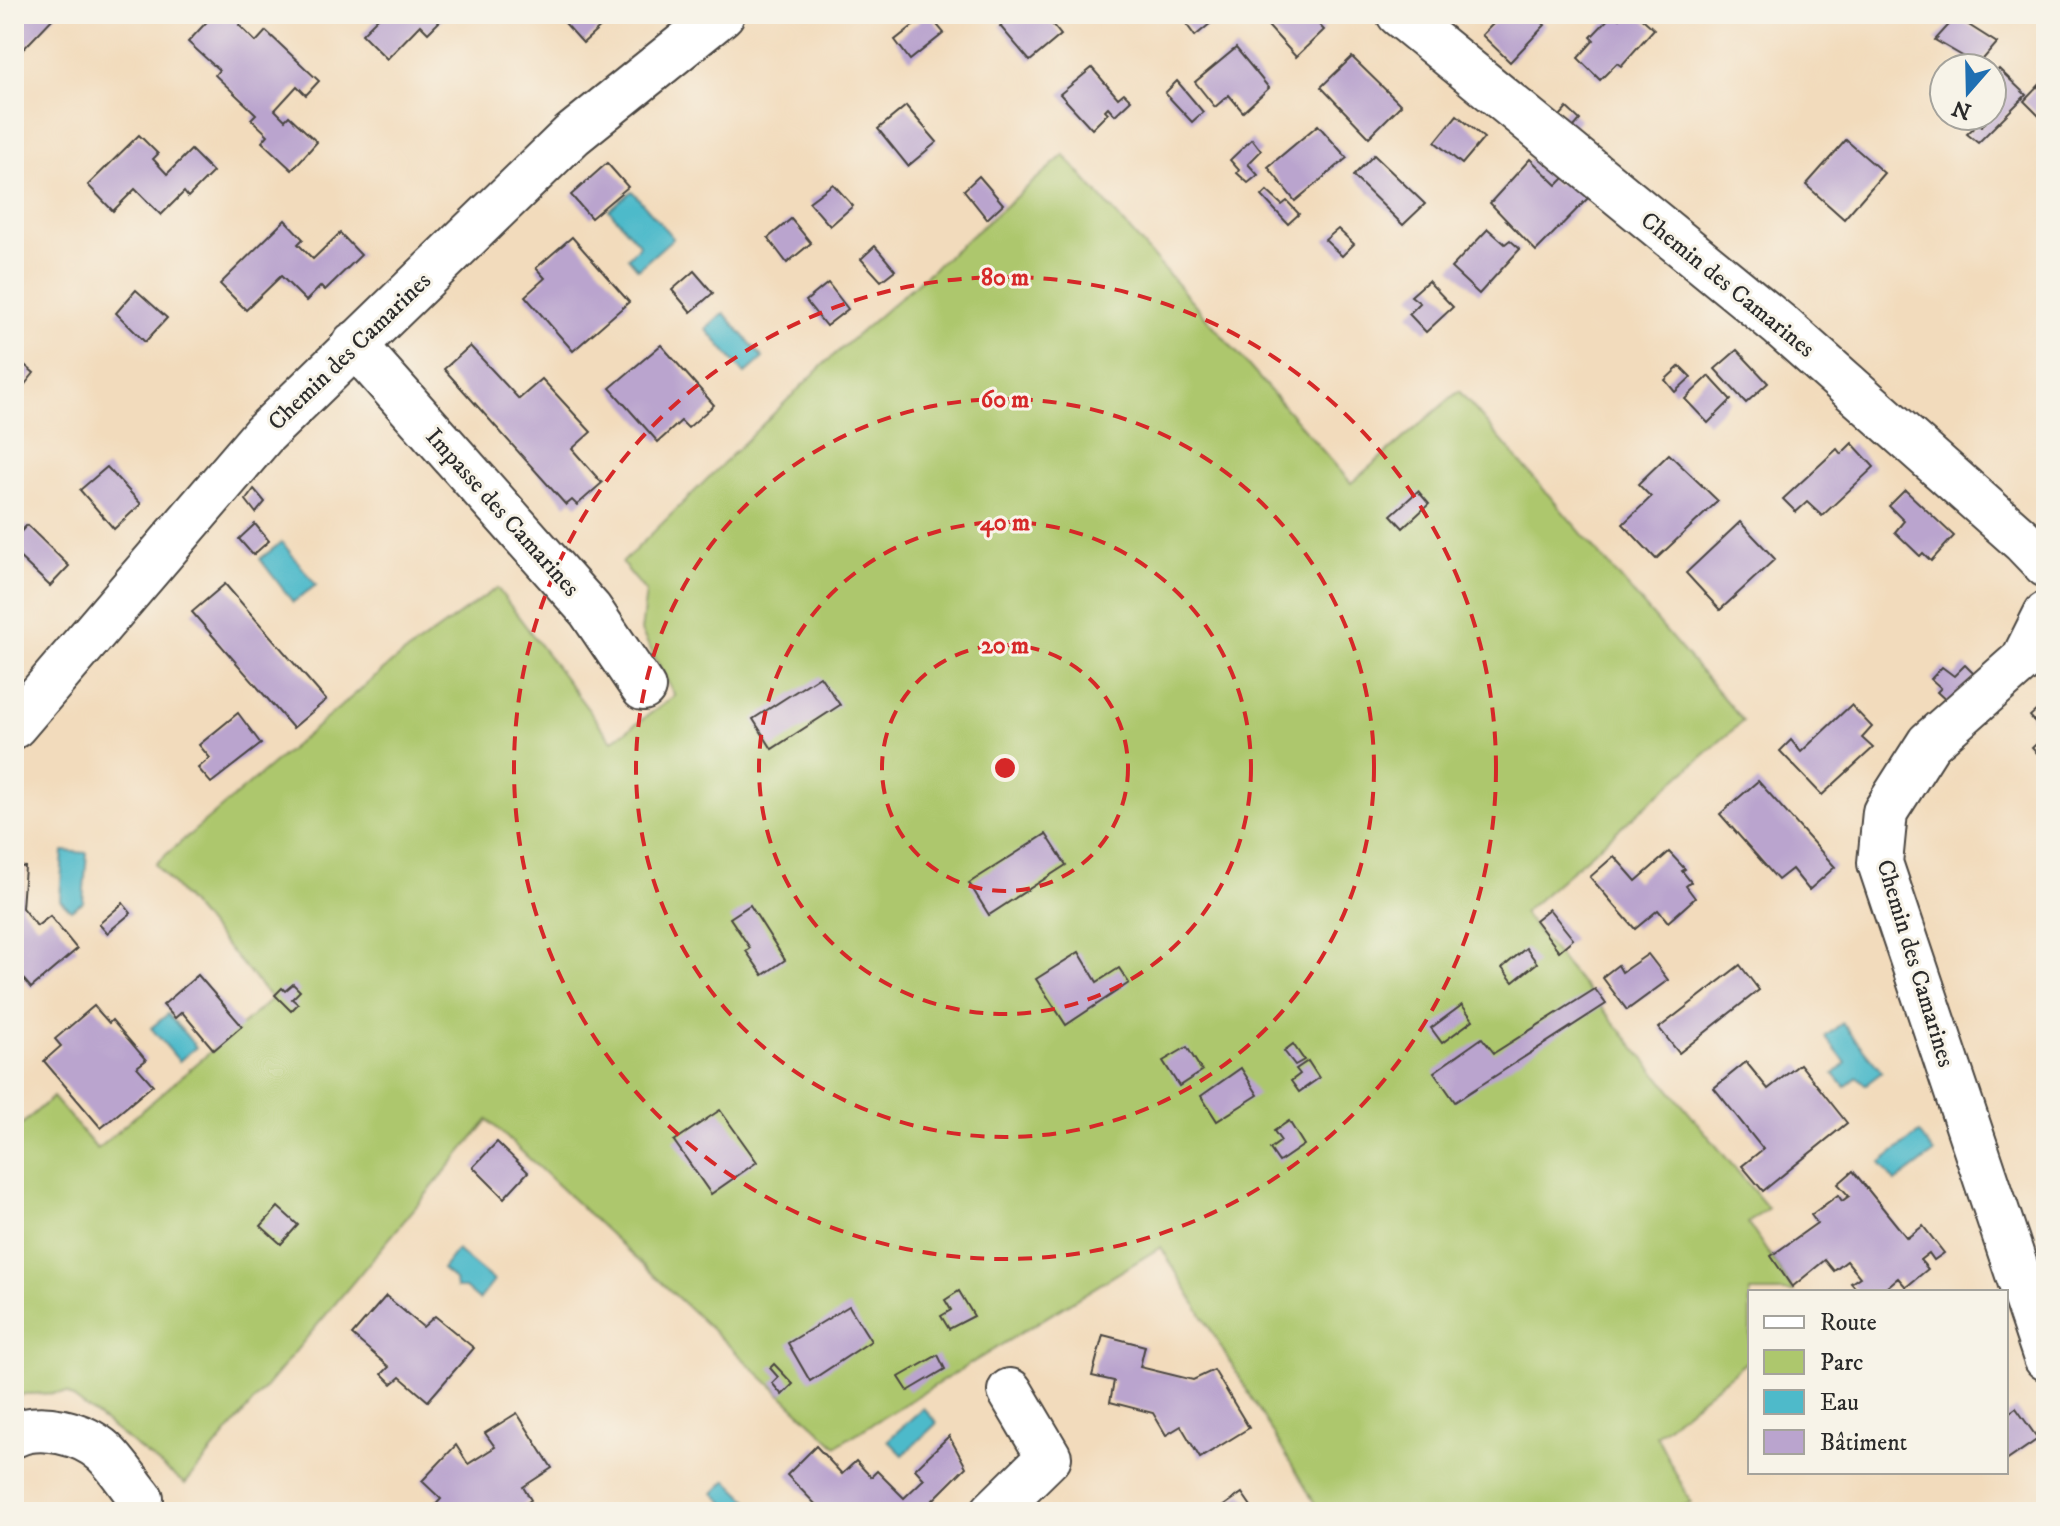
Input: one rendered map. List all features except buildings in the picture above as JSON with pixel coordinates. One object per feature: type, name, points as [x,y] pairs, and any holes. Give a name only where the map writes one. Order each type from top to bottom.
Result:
[{"type":"street","name":"Chemin des Camarines","points":[[14,726],[263,435],[572,135],[722,14]]},
{"type":"street","name":"Chemin des Camarines","points":[[1399,14],[1781,326],[2011,530],[2046,565]]},
{"type":"street","name":"Impasse des Camarines","points":[[354,344],[590,610],[643,688]]},
{"type":"street","name":"Chemin des Camarines","points":[[2046,614],[2023,660],[1929,743],[1885,812],[1880,863],[2046,1358]]},
{"type":"street","points":[[993,1512],[1049,1457],[1010,1391]]},
{"type":"street","points":[[14,1435],[28,1428],[67,1433],[104,1451],[141,1498]]},
{"type":"green space","points":[[1064,155],[1351,483],[1459,391],[1743,721],[1523,913],[1768,1208],[1748,1223],[1793,1290],[1748,1290],[1748,1361],[1656,1435],[1691,1503],[1666,1512],[1320,1512],[1161,1247],[836,1446],[488,1120],[185,1484],[67,1393],[24,1394],[14,1400],[14,1131],[53,1097],[97,1149],[272,999],[155,864],[394,661],[497,588],[612,741],[675,696],[641,631],[646,592],[622,563],[826,362]]},
{"type":"water","points":[[632,191],[673,238],[638,269],[628,257],[640,245],[609,210]]},
{"type":"water","points":[[724,313],[763,358],[745,374],[706,329]]},
{"type":"water","points":[[282,542],[316,585],[293,602],[260,559]]},
{"type":"water","points":[[63,851],[87,853],[83,902],[71,910],[60,900]]},
{"type":"water","points":[[168,1014],[196,1047],[179,1061],[151,1028]]},
{"type":"water","points":[[1842,1023],[1882,1072],[1865,1085],[1857,1077],[1845,1087],[1834,1074],[1846,1063],[1825,1037]]},
{"type":"water","points":[[1919,1133],[1934,1153],[1895,1182],[1880,1163]]},
{"type":"water","points":[[457,1250],[494,1281],[479,1300],[465,1288],[456,1288],[455,1280],[442,1269]]},
{"type":"water","points":[[923,1408],[937,1423],[903,1455],[888,1440]]},
{"type":"water","points":[[727,1480],[760,1512],[734,1512],[714,1493]]}]
